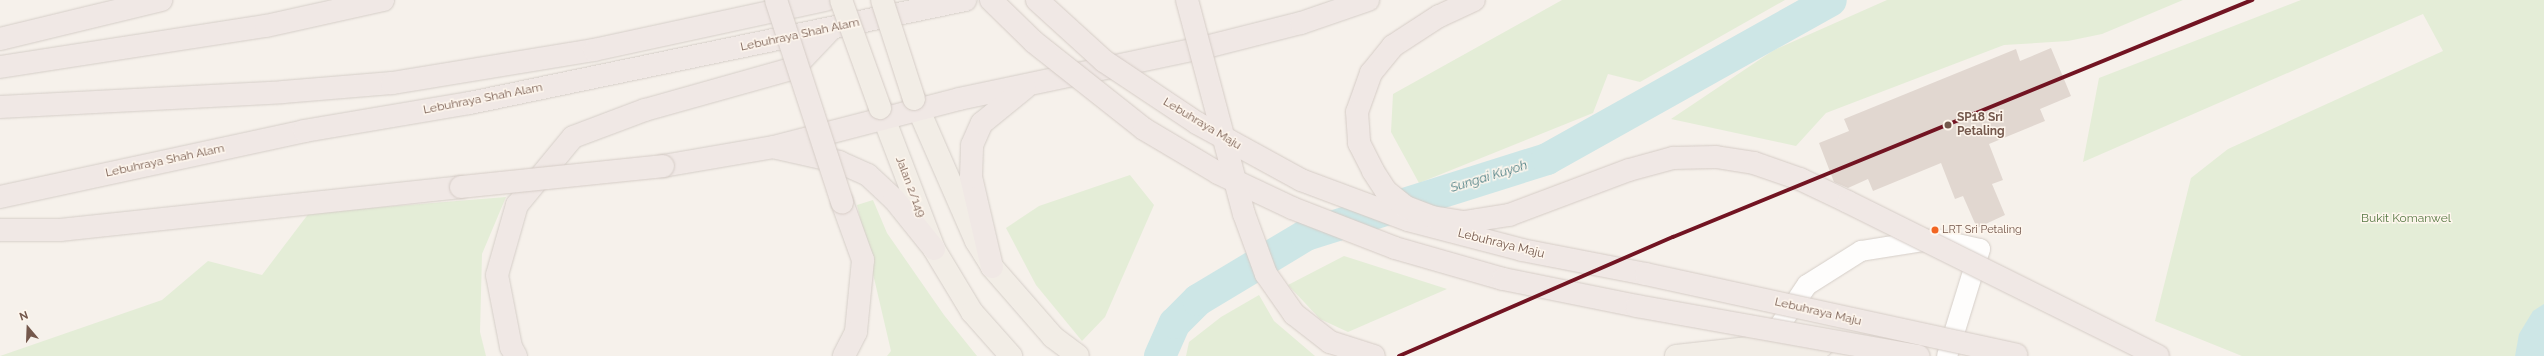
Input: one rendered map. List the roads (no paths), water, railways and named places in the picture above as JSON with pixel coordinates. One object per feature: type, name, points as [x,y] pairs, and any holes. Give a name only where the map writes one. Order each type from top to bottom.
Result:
[{"type":"highway","points":[[0,39],[161,0]]},
{"type":"highway","points":[[0,67],[266,26],[383,0]]},
{"type":"highway","points":[[776,0],[842,202],[863,260],[856,332],[844,356]]},
{"type":"highway","points":[[0,107],[283,92],[392,83],[594,50],[826,0]]},
{"type":"highway","name":"Lebuhraya Shah Alam","points":[[0,197],[304,131],[470,103],[831,30],[965,0]]},
{"type":"highway","name":"Lebuhraya Maju","points":[[991,0],[1034,42],[1144,129],[1218,172],[1272,198],[1395,248],[1540,286],[1919,356]]},
{"type":"highway","name":"Lebuhraya Maju","points":[[1037,0],[1104,61],[1197,123],[1301,180],[1408,220],[1522,250],[1646,274],[1981,345],[2020,356]]},
{"type":"highway","points":[[1187,0],[1244,214],[1266,274],[1294,314],[1324,337],[1374,356]]},
{"type":"highway","points":[[0,230],[60,230],[663,166],[774,147],[882,113],[1210,46],[1301,22],[1368,0]]},
{"type":"highway","points":[[1474,0],[1439,16],[1393,46],[1371,73],[1357,112],[1359,143],[1373,171],[1386,191],[1406,207],[1432,217],[1464,222],[1509,215],[1629,170],[1673,158],[1716,157],[1754,163],[1800,179],[2158,356]]},
{"type":"highway","points":[[516,356],[511,347],[497,275],[517,205],[573,138],[645,110],[794,68],[831,30]]},
{"type":"highway","points":[[992,267],[971,177],[972,145],[982,123],[1007,100],[1032,83]]},
{"type":"highway","points":[[774,147],[839,162],[868,175],[894,199],[934,249]]},
{"type":"main road","name":"Jalan 2/149","points":[[841,0],[934,249],[972,312],[1011,356]]},
{"type":"main road","points":[[882,0],[917,105],[972,235],[992,267],[1053,337],[1078,356]]},
{"type":"main road","points":[[1676,356],[1766,351],[1808,344],[1899,356]]},
{"type":"street","points":[[1766,351],[1807,285],[1862,251],[1935,239],[1980,250],[1947,356]]},
{"type":"water","points":[[2544,304],[2544,356],[2515,356],[2519,334],[2533,311]]},
{"type":"waterway","name":"Sungai Kuyoh","points":[[1160,356],[1175,323],[1198,300],[1306,235],[1547,159],[1831,0]]},
{"type":"place","name":"SP18 Sri Petaling","points":[[1948,125]]},
{"type":"place","name":"LRT Sri Petaling","points":[[1935,230]]},
{"type":"park label","name":"Bukit Komanwel","points":[[2406,219]]}]
